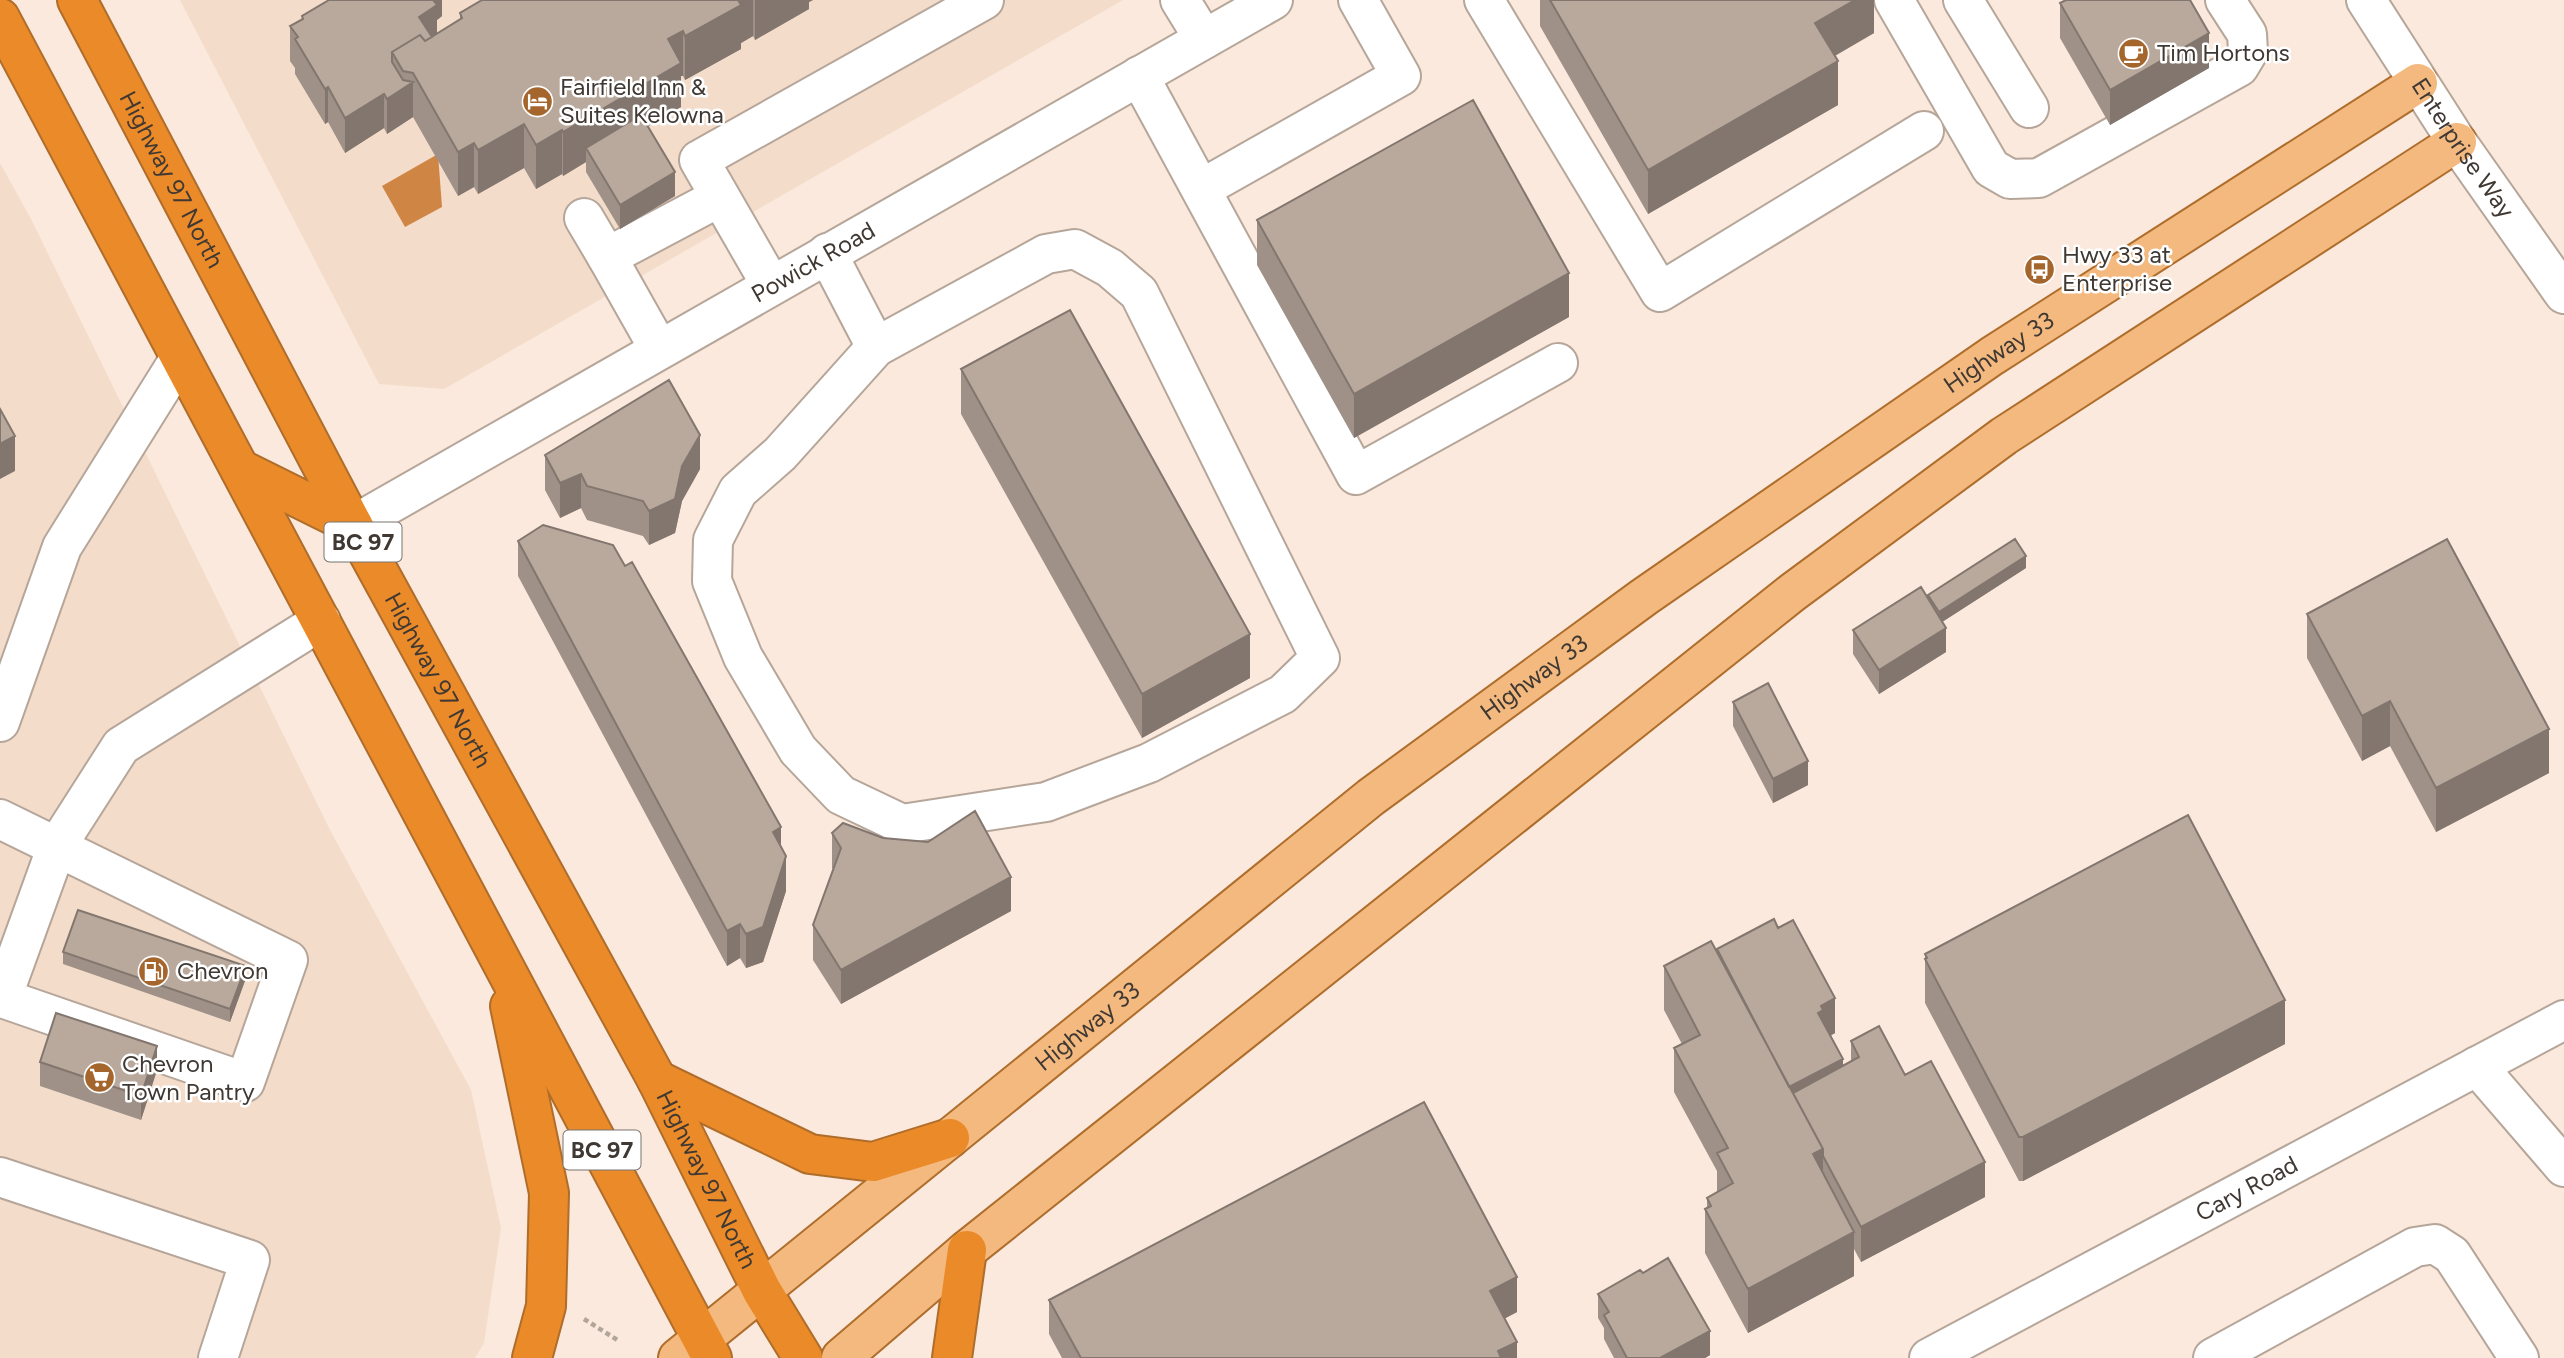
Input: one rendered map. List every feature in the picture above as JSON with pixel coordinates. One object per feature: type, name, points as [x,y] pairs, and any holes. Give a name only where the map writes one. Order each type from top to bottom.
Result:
[{"type":"highway","name":"Highway 97 North","points":[[77,0],[353,525],[657,1080],[762,1291],[803,1358]]},
{"type":"highway","name":"BC 97","points":[[0,18],[501,963],[697,1352]]},
{"type":"highway","points":[[240,469],[353,525]]},
{"type":"highway","points":[[501,963],[549,1193],[546,1306],[532,1358]]},
{"type":"highway","points":[[657,1080],[810,1154],[873,1162],[950,1138]]},
{"type":"highway","points":[[952,1358],[967,1250]]},
{"type":"main road","name":"Highway 33","points":[[697,1352],[762,1291],[1371,797],[1644,597],[1992,356],[2418,83]]},
{"type":"main road","points":[[841,1358],[967,1250],[1793,592],[2004,436],[2456,142]]},
{"type":"street","points":[[771,285],[699,160],[984,0]]},
{"type":"street","points":[[1180,0],[1204,39]]},
{"type":"street","name":"Powick Road","points":[[353,525],[1273,0]]},
{"type":"street","points":[[1201,189],[1401,76],[1359,0]]},
{"type":"street","points":[[1894,0],[1991,168],[2010,179],[2039,178],[2239,67],[2248,52],[2247,34],[2225,0]]},
{"type":"street","name":"Enterprise Way","points":[[2366,0],[2456,142],[2564,294]]},
{"type":"street","points":[[1965,1],[2029,108]]},
{"type":"street","points":[[1501,6],[1660,292],[1924,131]]},
{"type":"street","points":[[1139,76],[1356,475],[1558,363]]},
{"type":"street","points":[[607,257],[720,197]]},
{"type":"street","points":[[584,218],[659,349]]},
{"type":"street","points":[[1075,249],[1110,268],[1139,293],[1321,658],[1283,694],[1149,763],[1046,802],[902,824],[841,795],[798,750],[743,657],[712,581],[713,540],[738,491],[780,454],[876,347],[1046,254],[1075,249]]},
{"type":"street","points":[[827,253],[876,347]]},
{"type":"street","points":[[0,722],[62,547],[180,358]]},
{"type":"street","points":[[0,818],[57,846],[288,960],[245,1082],[2,998],[57,846],[121,746],[321,621]]},
{"type":"street","name":"Cary Road","points":[[1930,1358],[1988,1344],[2477,1066],[2564,1020]]},
{"type":"street","points":[[2477,1066],[2564,1167]]},
{"type":"street","points":[[0,1177],[250,1260],[218,1358]]},
{"type":"street","points":[[2213,1358],[2415,1247],[2435,1244],[2452,1255],[2506,1354]]},
{"type":"path","points":[[580,1317],[618,1341]]},
{"type":"shaded area","points":[[180,0],[1123,0],[444,389],[379,384]]},
{"type":"shaded area","points":[[438,154],[442,207],[405,227],[382,186]]},
{"type":"shaded area","points":[[0,163],[31,219],[329,828],[471,1090],[501,1228],[484,1343],[475,1358],[0,1358]]},
{"type":"building","points":[[329,0],[433,0],[437,5],[419,17],[432,37],[425,41],[420,35],[392,52],[392,62],[403,80],[413,82],[387,99],[384,94],[345,118],[328,87],[325,89],[295,39],[298,37],[290,26]]},
{"type":"building","name":"Fairfield Inn & Suites Kelowna","points":[[482,0],[738,0],[741,5],[685,36],[683,31],[668,39],[681,63],[563,132],[562,130],[536,145],[524,124],[478,150],[474,143],[458,152],[413,73],[403,71],[392,52],[420,35],[425,41],[462,18],[460,13]]},
{"type":"building","points":[[1550,0],[1855,0],[1815,23],[1838,61],[1648,170]]},
{"type":"building","points":[[2066,0],[2190,0],[2209,33],[2110,90],[2060,3]]},
{"type":"building","points":[[1473,100],[1569,273],[1354,394],[1257,220]]},
{"type":"building","points":[[641,115],[675,172],[620,205],[586,148]]},
{"type":"building","points":[[1070,310],[1250,634],[1142,694],[961,369]]},
{"type":"building","points":[[669,380],[700,435],[682,466],[675,499],[649,511],[643,501],[587,486],[581,474],[560,483],[545,455]]},
{"type":"building","points":[[0,409],[15,436],[0,444]]},
{"type":"building","points":[[543,525],[613,545],[625,566],[632,562],[781,827],[773,832],[786,856],[763,927],[746,934],[740,924],[727,931],[518,541]]},
{"type":"building","points":[[2015,539],[2026,556],[1939,612],[1928,595]]},
{"type":"building","points":[[2447,539],[2549,729],[2436,788],[2390,701],[2362,716],[2307,614]]},
{"type":"building","points":[[1921,587],[1946,628],[1879,670],[1853,630]]},
{"type":"building","points":[[1768,683],[1808,761],[1773,779],[1733,702]]},
{"type":"building","points":[[975,811],[1011,877],[841,970],[813,925],[841,848],[832,833],[843,823],[883,838],[928,842]]},
{"type":"building","points":[[2188,815],[2285,1000],[2019,1137],[1925,959],[1925,954]]},
{"type":"building","name":"Chevron","points":[[78,910],[246,966],[230,1009],[63,952]]},
{"type":"building","points":[[1774,919],[1778,928],[1793,920],[1835,998],[1821,1006],[1823,1010],[1818,1013],[1843,1059],[1789,1087],[1717,949]]},
{"type":"building","points":[[1711,941],[1823,1149],[1813,1154],[1854,1232],[1748,1289],[1705,1209],[1711,1206],[1707,1198],[1733,1183],[1717,1153],[1728,1148],[1674,1048],[1700,1035],[1664,966]]},
{"type":"building","points":[[56,1013],[157,1046],[141,1096],[40,1062]]},
{"type":"building","points":[[1879,1026],[1905,1075],[1931,1061],[1985,1162],[1861,1227],[1793,1093],[1859,1057],[1851,1041]]},
{"type":"building","points":[[1424,1102],[1517,1277],[1490,1291],[1517,1342],[1498,1351],[1501,1358],[1081,1358],[1049,1300]]},
{"type":"building","points":[[1668,1258],[1710,1331],[1660,1358],[1627,1358],[1604,1315],[1609,1312],[1598,1294],[1640,1270],[1643,1273]]},
{"type":"place","name":"Tim Hortons","points":[[2134,53]]},
{"type":"place","name":"Fairfield Inn & Suites Kelowna","points":[[537,101]]},
{"type":"place","name":"Hwy 33 at Enterprise","points":[[2039,269]]},
{"type":"place","name":"Chevron","points":[[154,971]]},
{"type":"place","name":"Chevron Town Pantry","points":[[99,1078]]}]
